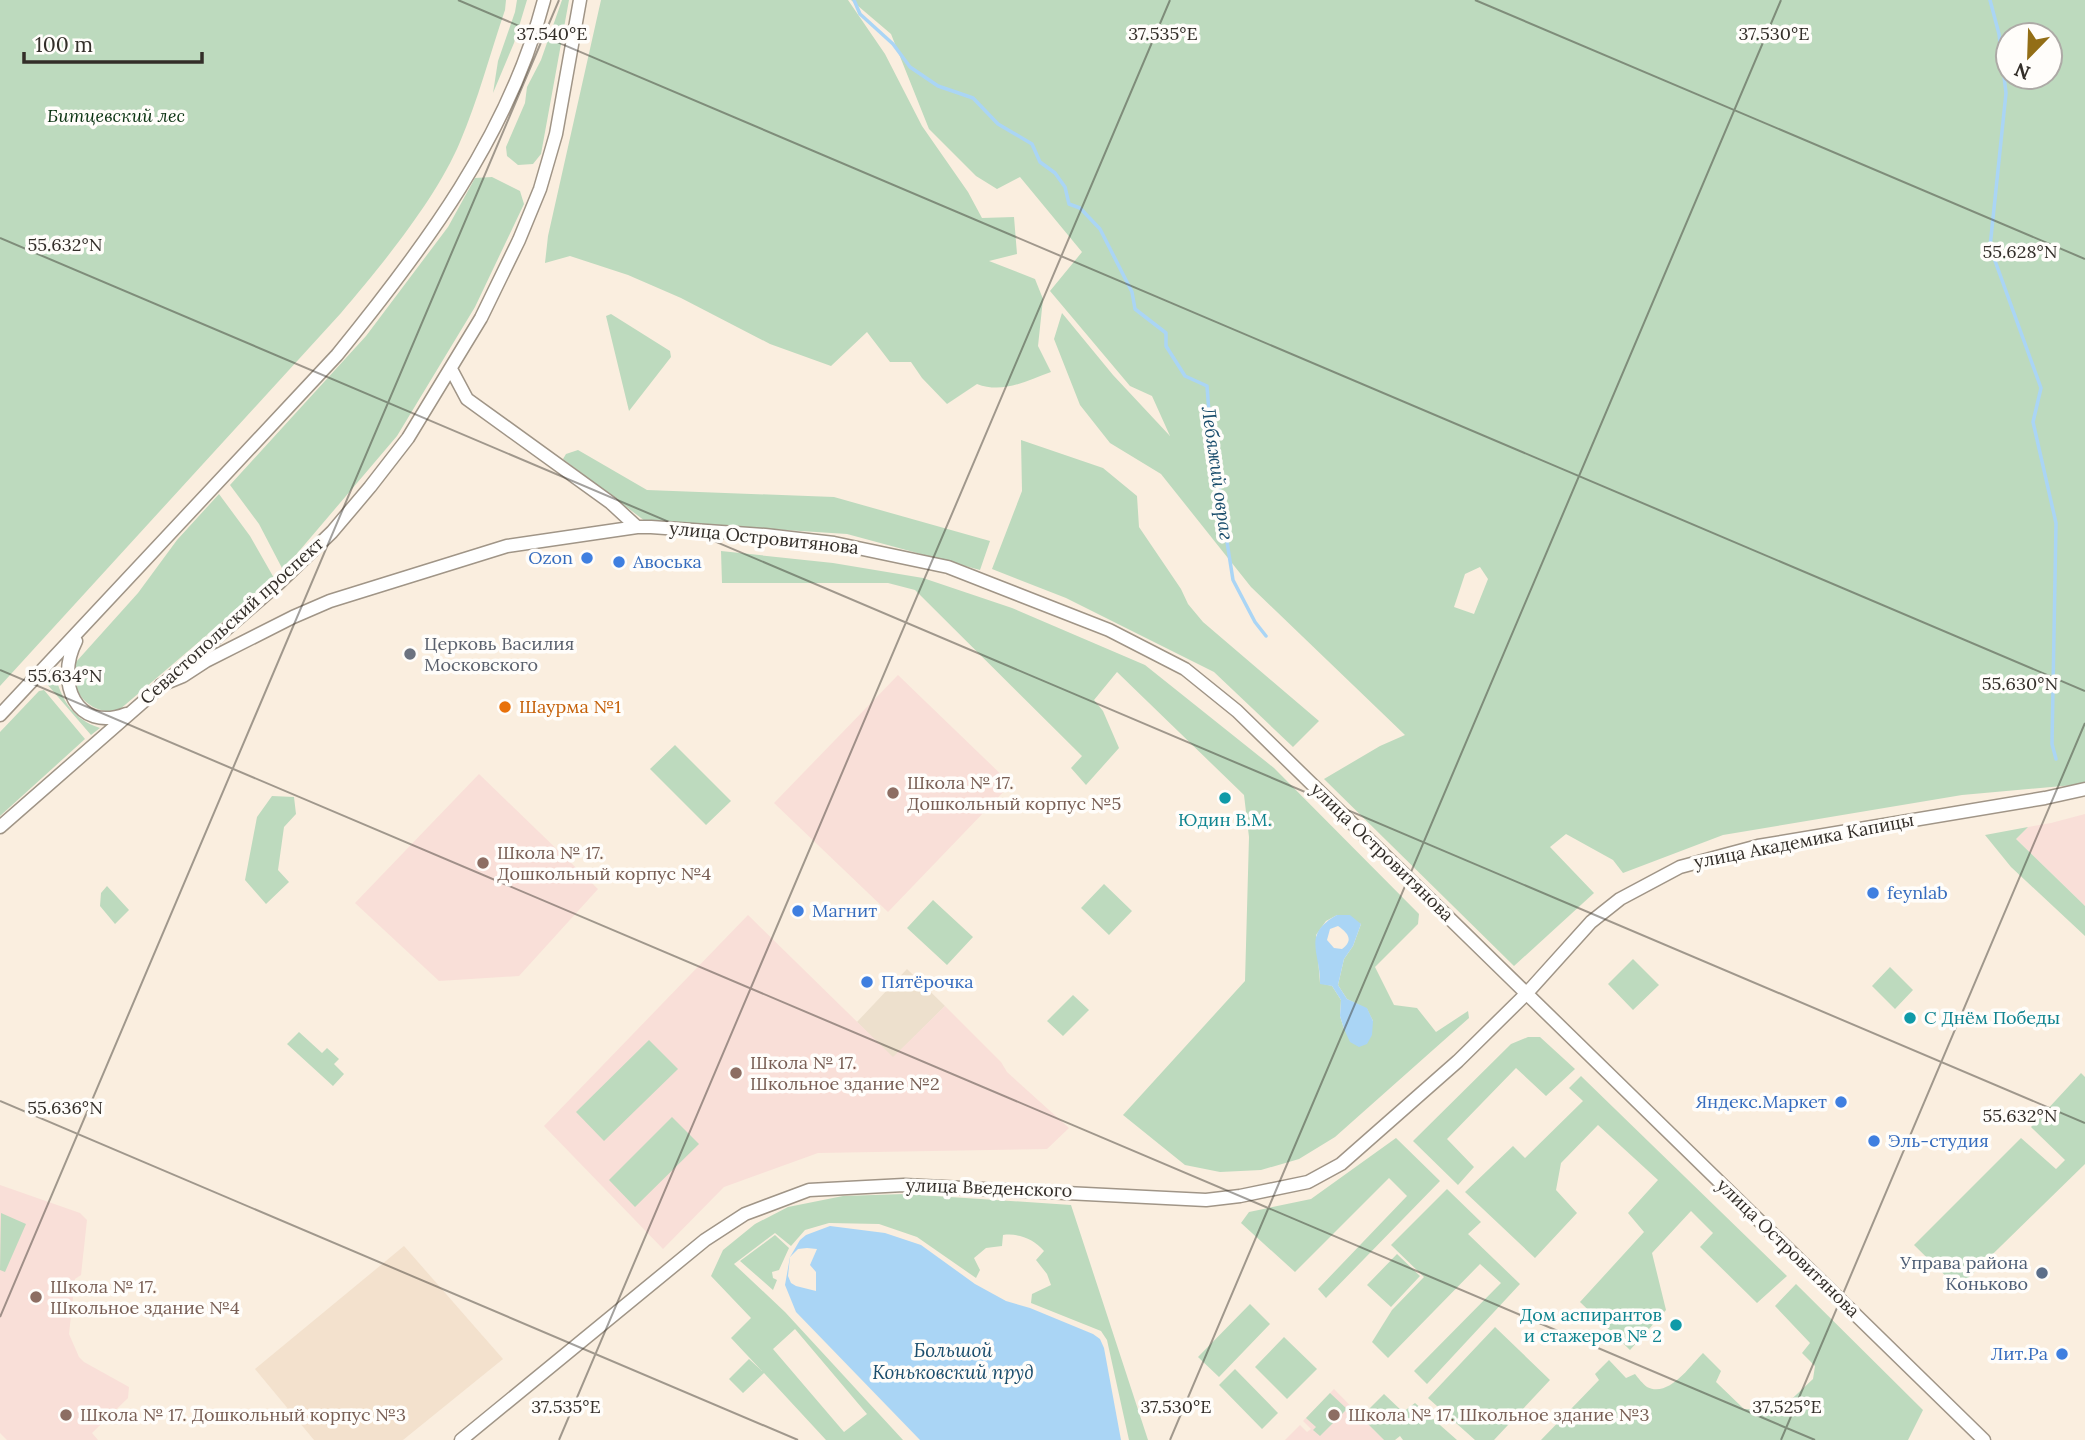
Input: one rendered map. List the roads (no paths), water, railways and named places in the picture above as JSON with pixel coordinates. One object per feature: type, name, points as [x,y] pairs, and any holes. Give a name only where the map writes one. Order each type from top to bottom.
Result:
[{"type":"main road","points":[[0,715],[337,355],[388,292],[436,225],[494,128],[519,78],[544,0]]},
{"type":"main road","name":"Севастопольский проспект","points":[[0,827],[279,583],[332,532],[408,438],[481,318],[508,265],[540,189],[556,134],[580,0]]},
{"type":"main road","points":[[451,369],[467,399],[611,503],[637,527]]},
{"type":"main road","name":"улица Островитянова","points":[[160,685],[183,676],[293,617],[330,601],[507,546],[637,527],[765,535],[834,543],[948,567],[1110,630],[1185,669],[1237,711],[1984,1440]]},
{"type":"main road","points":[[81,631],[68,665],[66,681],[72,697],[86,711],[102,718],[117,718],[132,712]]},
{"type":"main road","name":"улица Академика Капицы","points":[[1527,993],[1591,922],[1620,899],[1680,867],[1758,846],[2085,789]]},
{"type":"main road","name":"улица Введенского","points":[[461,1440],[705,1240],[745,1214],[777,1200],[809,1190],[904,1185],[1206,1200],[1308,1182],[1340,1164],[1375,1136],[1458,1061],[1527,993]]},
{"type":"water","points":[[1337,915],[1350,915],[1361,924],[1353,946],[1344,959],[1338,985],[1347,999],[1367,1008],[1373,1021],[1372,1035],[1367,1044],[1359,1047],[1350,1042],[1344,1029],[1340,1016],[1341,1000],[1332,986],[1320,984],[1315,945],[1319,930]],"holes":[[[1338,926],[1347,934],[1349,940],[1342,949],[1334,948],[1327,940],[1330,929]]]},
{"type":"water","name":"Большой Коньковский пруд","points":[[830,1226],[885,1233],[921,1245],[975,1284],[1006,1301],[1030,1308],[1100,1339],[1121,1440],[920,1440],[796,1312],[785,1285],[790,1257],[806,1235]]},
{"type":"waterway","name":"Лебяжий овраг","points":[[854,0],[860,14],[893,44],[910,67],[938,86],[973,98],[998,124],[1032,144],[1040,162],[1055,173],[1065,187],[1069,204],[1080,208],[1100,229],[1132,292],[1135,309],[1166,333],[1166,346],[1185,376],[1207,386],[1211,440],[1233,580],[1255,622],[1266,636]]},
{"type":"waterway","points":[[1990,0],[1999,34],[2006,93],[1990,247],[2041,388],[2033,422],[2056,523],[2052,744],[2056,759]]},
{"type":"place","name":"Ozon","points":[[587,558]]},
{"type":"place","name":"Авоська","points":[[619,562]]},
{"type":"place","name":"Церковь Василия Московского","points":[[410,654]]},
{"type":"place","name":"Шаурма №1","points":[[505,707]]},
{"type":"place","name":"Школа № 17. Дошкольный корпус №5","points":[[893,793]]},
{"type":"place","name":"Юдин В.М.","points":[[1225,798]]},
{"type":"place","name":"Школа № 17. Дошкольный корпус №4","points":[[483,863]]},
{"type":"place","name":"feynlab","points":[[1873,893]]},
{"type":"place","name":"Магнит","points":[[798,911]]},
{"type":"place","name":"Пятёрочка","points":[[867,982]]},
{"type":"place","name":"С Днём Победы","points":[[1910,1018]]},
{"type":"place","name":"Школа № 17. Школьное здание №2","points":[[736,1073]]},
{"type":"place","name":"Яндекс.Маркет","points":[[1841,1102]]},
{"type":"place","name":"Эль-студия","points":[[1874,1141]]},
{"type":"place","name":"Управа района Коньково","points":[[2042,1273]]},
{"type":"place","name":"Школа № 17. Школьное здание №4","points":[[36,1297]]},
{"type":"place","name":"Дом аспирантов и стажеров № 2","points":[[1676,1325]]},
{"type":"place","name":"Лит.Ра","points":[[2062,1354]]},
{"type":"place","name":"Школа № 17. Дошкольный корпус №3","points":[[66,1415]]},
{"type":"place","name":"Школа № 17. Школьное здание №3","points":[[1334,1415]]},
{"type":"park label","name":"Битцевский лес","points":[[116,116]]}]
